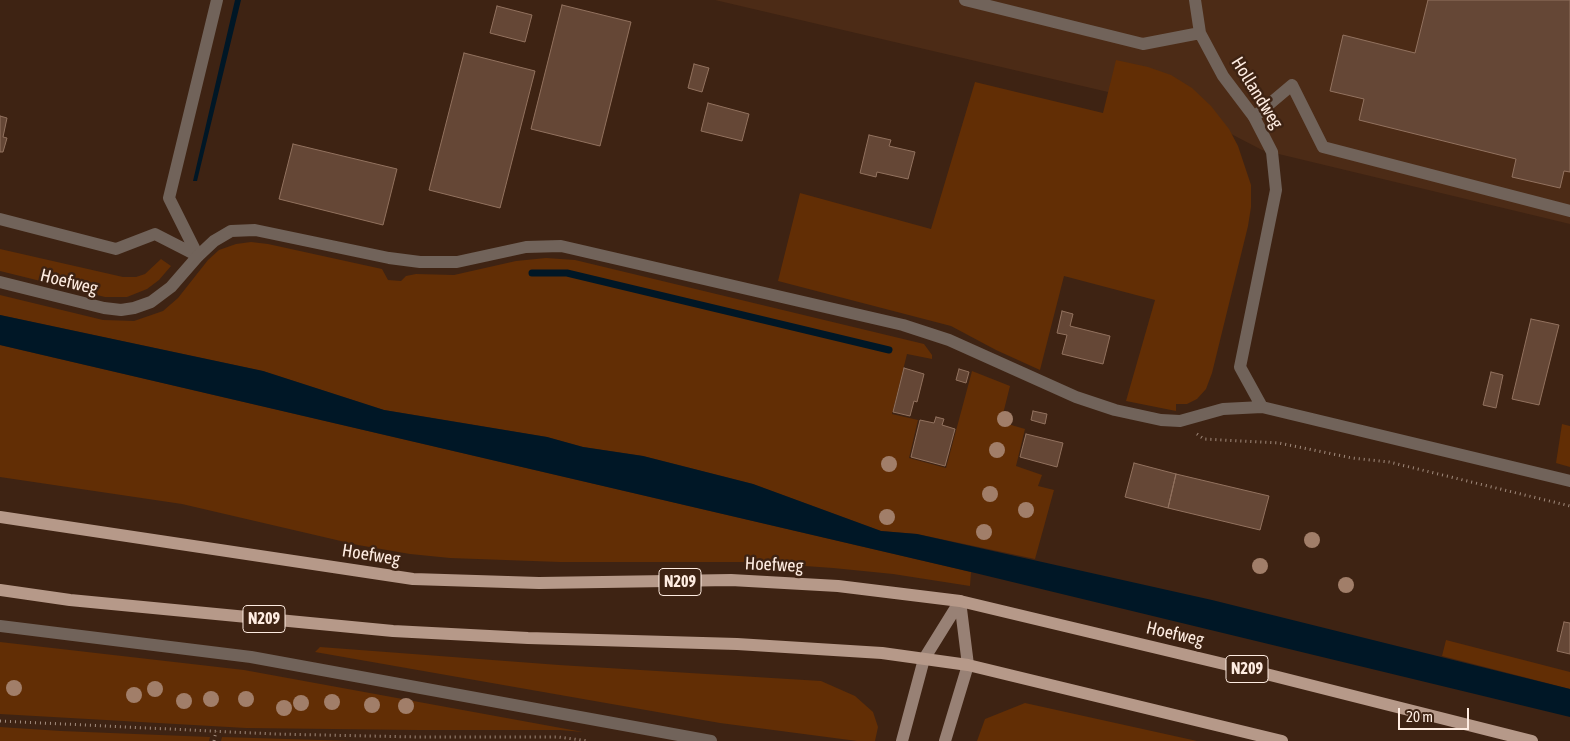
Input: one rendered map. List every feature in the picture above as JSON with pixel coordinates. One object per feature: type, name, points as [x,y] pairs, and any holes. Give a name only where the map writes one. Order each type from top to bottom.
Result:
[{"type":"main road","name":"Hoefweg","points":[[0,516],[413,579],[539,583],[731,580],[838,586],[960,602],[1270,675],[1532,741]]},
{"type":"main road","name":"N209","points":[[0,590],[70,600],[393,631],[528,638],[737,644],[882,653],[968,665],[1282,741]]},
{"type":"street","points":[[198,256],[169,198],[217,0]]},
{"type":"street","points":[[965,0],[1143,44],[1200,33]]},
{"type":"street","name":"Hollandweg","points":[[1195,0],[1200,33],[1223,76],[1254,117],[1272,152],[1276,190],[1240,367],[1262,407]]},
{"type":"street","points":[[1254,117],[1292,85],[1323,148],[1570,211]]},
{"type":"street","points":[[0,219],[116,249],[155,234],[198,256]]},
{"type":"street","name":"Hoefweg","points":[[0,282],[104,308],[121,310],[134,308],[152,302],[171,287],[214,241],[232,231],[255,230],[389,258],[420,262],[457,262],[526,247],[561,246],[903,325],[949,340],[1076,398],[1115,410],[1162,420],[1180,421],[1223,409],[1262,407],[1570,481]]},
{"type":"street","points":[[902,741],[924,659],[960,602]]},
{"type":"street","points":[[945,741],[968,665],[960,602]]},
{"type":"street","points":[[0,626],[251,657],[711,741]]},
{"type":"path","points":[[1180,421],[1204,439],[1279,443],[1352,458],[1389,462],[1570,506]]},
{"type":"path","points":[[0,721],[216,731],[417,737],[558,737],[589,741]]},
{"type":"path","points":[[214,741],[216,731]]},
{"type":"shaded area","points":[[715,0],[1570,0],[1570,224],[1262,150],[1185,110]]},
{"type":"shaded area","points":[[1116,60],[1148,67],[1171,75],[1192,88],[1211,106],[1229,129],[1238,146],[1251,185],[1251,207],[1248,226],[1212,373],[1206,389],[1197,399],[1187,404],[1176,404],[1176,411],[1126,401],[1155,300],[1064,276],[1040,370],[996,350],[951,326],[778,281],[800,193],[931,229],[975,82],[1103,113]]},
{"type":"shaded area","points":[[251,242],[382,269],[388,280],[401,281],[406,276],[416,274],[454,275],[516,261],[546,258],[575,260],[924,344],[932,355],[932,359],[907,354],[892,414],[918,420],[909,458],[946,468],[972,371],[1010,386],[1001,422],[1025,429],[1016,466],[1042,475],[1038,486],[1054,490],[1035,559],[917,534],[881,531],[753,484],[643,456],[583,447],[547,437],[384,410],[263,371],[0,315],[0,295],[103,320],[134,321],[163,311],[178,298],[208,260],[219,250],[236,244]]},
{"type":"shaded area","points":[[0,249],[123,277],[136,277],[145,274],[161,259],[171,266],[159,280],[147,289],[127,297],[105,297],[0,271]]},
{"type":"shaded area","points":[[0,345],[971,572],[970,586],[893,574],[749,562],[560,562],[450,558],[410,554],[358,545],[182,504],[0,477]]},
{"type":"shaded area","points":[[1562,424],[1570,426],[1570,467],[1556,463]]},
{"type":"shaded area","points":[[1446,640],[1570,672],[1570,689],[1442,656]]},
{"type":"shaded area","points":[[0,642],[244,670],[583,732],[560,730],[246,728],[0,714]]},
{"type":"shaded area","points":[[320,647],[559,665],[821,681],[855,696],[873,712],[878,727],[875,741],[857,741],[720,723],[315,652]]},
{"type":"shaded area","points":[[1025,703],[1197,741],[977,741],[985,719]]},
{"type":"shaded area","points":[[0,727],[210,737],[209,741],[0,741]]},
{"type":"shaded area","points":[[222,737],[352,741],[221,741]]},
{"type":"water","points":[[235,0],[241,0],[197,181],[193,181]]},
{"type":"water","points":[[0,315],[263,371],[384,410],[547,437],[583,447],[643,456],[753,484],[881,531],[917,534],[1212,600],[1570,689],[1570,717],[971,572],[0,345]]},
{"type":"building","points":[[1428,0],[1570,0],[1570,172],[1564,171],[1560,188],[1512,177],[1516,159],[1359,120],[1364,99],[1330,91],[1343,35],[1415,53]]},
{"type":"building","points":[[562,5],[631,22],[600,146],[531,129]]},
{"type":"building","points":[[497,6],[532,15],[525,42],[490,33]]},
{"type":"building","points":[[464,53],[535,71],[500,208],[429,190]]},
{"type":"building","points":[[694,64],[709,68],[702,92],[688,88]]},
{"type":"building","points":[[708,103],[749,114],[742,141],[701,131]]},
{"type":"building","points":[[0,116],[7,118],[3,137],[7,138],[3,152],[0,152]]},
{"type":"building","points":[[869,135],[891,140],[889,146],[915,152],[908,179],[877,172],[876,177],[860,173]]},
{"type":"building","points":[[293,144],[397,169],[383,225],[279,199]]},
{"type":"building","points":[[1062,311],[1073,314],[1070,326],[1110,336],[1103,364],[1062,354],[1067,335],[1057,333]]},
{"type":"building","points":[[1531,319],[1559,325],[1539,405],[1512,399]]},
{"type":"building","points":[[904,368],[924,374],[917,402],[914,401],[910,416],[893,412]]},
{"type":"building","points":[[959,369],[969,372],[966,383],[956,380]]},
{"type":"building","points":[[1491,372],[1503,375],[1496,408],[1483,405]]},
{"type":"building","points":[[1033,411],[1047,414],[1045,424],[1031,420]]},
{"type":"building","points":[[936,417],[944,419],[942,425],[955,429],[945,466],[911,457],[920,420],[934,423]]},
{"type":"building","points":[[1026,434],[1063,443],[1057,467],[1020,457]]},
{"type":"building","points":[[1134,463],[1176,474],[1168,508],[1125,497]]},
{"type":"building","points":[[1176,474],[1269,496],[1260,530],[1168,508]]},
{"type":"building","points":[[1564,622],[1570,623],[1570,654],[1557,651]]},
{"type":"waterway","points":[[532,273],[567,273],[889,350]]}]
